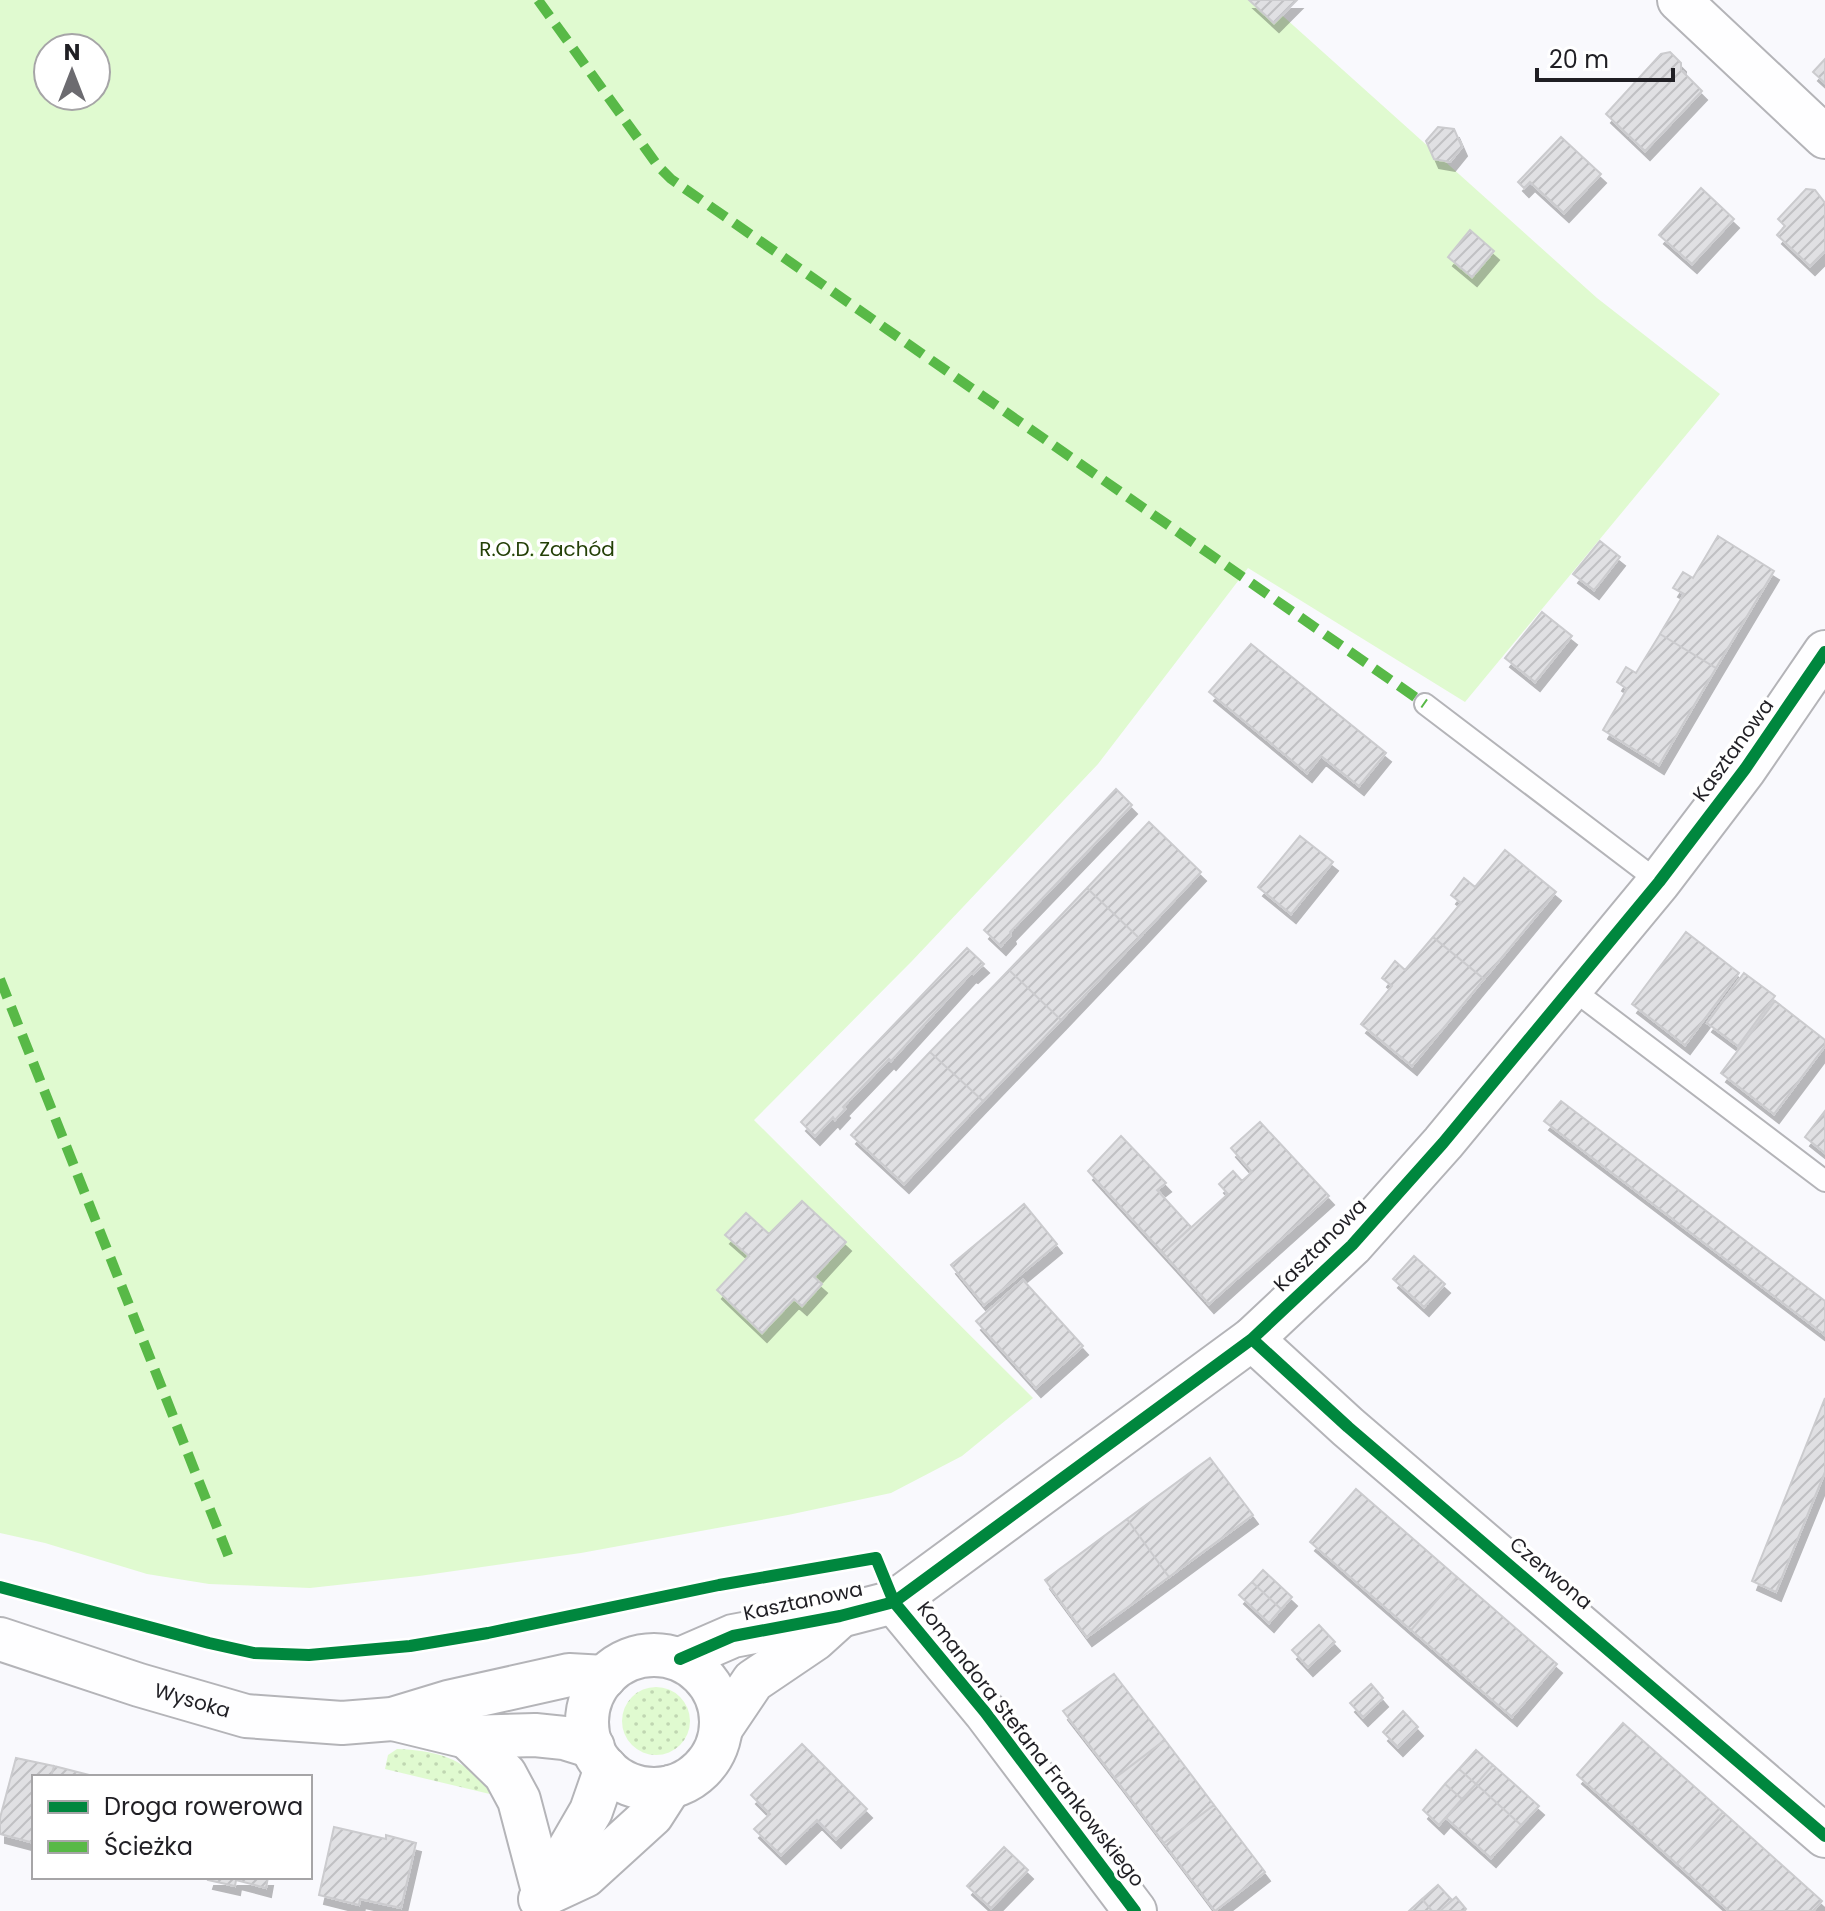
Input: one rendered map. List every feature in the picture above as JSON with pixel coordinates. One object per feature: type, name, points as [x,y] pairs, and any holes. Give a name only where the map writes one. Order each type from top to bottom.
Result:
[{"type":"street","points":[[1679,0],[1825,137]]},
{"type":"street","name":"Kasztanowa","points":[[680,1659],[733,1636],[840,1616],[894,1602],[1252,1339],[1352,1245],[1443,1143],[1572,989],[1745,769],[1825,652]]},
{"type":"street","name":"Czerwona","points":[[1252,1339],[1348,1427],[1825,1836]]},
{"type":"street","name":"Komandora Stefana Frankowskiego","points":[[894,1602],[985,1712],[1135,1911]]},
{"type":"street","name":"Kasztanowa","points":[[722,1727],[753,1681],[815,1639],[840,1616]]},
{"type":"street","name":"Wysoka","points":[[0,1639],[246,1716],[342,1723],[392,1719],[448,1702],[569,1675],[605,1677]]},
{"type":"street","points":[[656,1655],[680,1659],[697,1670],[712,1688],[720,1705],[722,1727],[716,1749],[701,1770],[670,1787],[647,1788],[624,1781],[599,1758],[587,1726],[595,1690],[623,1662],[656,1655]]},
{"type":"street","name":"Wysoka","points":[[392,1719],[467,1737],[535,1735],[564,1738],[599,1758]]},
{"type":"street","points":[[467,1737],[505,1774],[519,1800],[536,1903]]},
{"type":"street","points":[[536,1903],[591,1811],[599,1758]]},
{"type":"street","points":[[536,1903],[585,1876],[652,1815],[670,1787]]},
{"type":"lane","points":[[1425,704],[1659,882]]},
{"type":"lane","points":[[1572,989],[1825,1181]]},
{"type":"green space","name":"R.O.D. Zachód","points":[[0,0],[1265,0],[1597,298],[1720,394],[1465,702],[1248,568],[1098,764],[912,961],[754,1120],[1033,1398],[962,1456],[891,1493],[788,1515],[581,1553],[310,1588],[209,1584],[147,1574],[45,1543],[0,1533]]},
{"type":"green space","points":[[656,1687],[680,1697],[690,1721],[680,1745],[656,1755],[632,1745],[622,1721],[632,1697]]},
{"type":"green space","points":[[397,1749],[427,1752],[452,1759],[473,1773],[494,1795],[385,1769],[388,1755]]},
{"type":"building","points":[[1249,0],[1297,0],[1274,23]]},
{"type":"building","points":[[1670,52],[1681,63],[1681,70],[1702,91],[1645,151],[1606,114],[1661,54]]},
{"type":"building","points":[[1825,59],[1825,83],[1813,72]]},
{"type":"building","points":[[1438,127],[1454,129],[1462,147],[1450,162],[1434,159],[1426,141]]},
{"type":"building","points":[[1561,137],[1601,174],[1564,213],[1530,182],[1524,188],[1518,182]]},
{"type":"building","points":[[1701,188],[1734,219],[1692,264],[1659,235]]},
{"type":"building","points":[[1806,189],[1815,190],[1825,203],[1825,251],[1810,266],[1777,235],[1785,226],[1778,219]]},
{"type":"building","points":[[1470,230],[1494,251],[1472,277],[1448,257]]},
{"type":"building","points":[[1718,536],[1774,571],[1716,668],[1660,634],[1684,594],[1673,588],[1683,572],[1693,578]]},
{"type":"building","points":[[1600,541],[1620,557],[1594,590],[1573,574]]},
{"type":"building","points":[[1542,612],[1572,636],[1535,682],[1505,658]]},
{"type":"building","points":[[1660,634],[1716,668],[1659,765],[1603,730],[1627,689],[1617,682],[1626,667],[1636,673]]},
{"type":"building","points":[[1251,644],[1386,753],[1359,786],[1321,756],[1307,773],[1209,692]]},
{"type":"building","points":[[1116,789],[1132,805],[1010,932],[1011,935],[1001,946],[984,930]]},
{"type":"building","points":[[1149,822],[1201,872],[1139,938],[1087,888]]},
{"type":"building","points":[[1300,836],[1333,862],[1291,914],[1258,887]]},
{"type":"building","points":[[1505,850],[1556,892],[1484,979],[1433,937],[1461,903],[1451,895],[1464,878],[1475,887]]},
{"type":"building","points":[[1087,888],[1139,938],[1061,1020],[1009,970]]},
{"type":"building","points":[[1686,932],[1739,973],[1685,1045],[1632,1004]]},
{"type":"building","points":[[1433,937],[1484,979],[1412,1066],[1361,1024],[1392,986],[1382,978],[1395,961],[1405,970]]},
{"type":"building","points":[[967,948],[984,964],[971,973],[891,1061],[889,1059],[843,1107],[845,1109],[835,1120],[833,1117],[815,1136],[801,1122]]},
{"type":"building","points":[[1009,970],[1061,1020],[983,1101],[930,1052]]},
{"type":"building","points":[[1744,973],[1775,996],[1738,1046],[1707,1023]]},
{"type":"building","points":[[1775,1001],[1825,1040],[1825,1046],[1774,1114],[1721,1073]]},
{"type":"building","points":[[930,1052],[983,1101],[904,1184],[851,1135]]},
{"type":"building","points":[[1561,1101],[1825,1301],[1825,1335],[1544,1121]]},
{"type":"building","points":[[1825,1111],[1825,1153],[1805,1137]]},
{"type":"building","points":[[1260,1122],[1329,1196],[1209,1304],[1163,1253],[1228,1194],[1219,1184],[1233,1171],[1242,1181],[1252,1172],[1231,1148]]},
{"type":"building","points":[[1121,1136],[1166,1183],[1157,1190],[1191,1227],[1163,1253],[1088,1171]]},
{"type":"building","points":[[802,1201],[846,1242],[814,1277],[822,1284],[802,1306],[794,1299],[762,1333],[717,1290],[749,1256],[725,1235],[746,1213],[769,1234]]},
{"type":"building","points":[[1024,1204],[1057,1244],[984,1305],[951,1265]]},
{"type":"building","points":[[1414,1256],[1445,1284],[1424,1307],[1393,1279]]},
{"type":"building","points":[[1023,1280],[1083,1346],[1036,1388],[976,1321]]},
{"type":"building","points":[[1825,1398],[1825,1472],[1776,1592],[1752,1581]]},
{"type":"building","points":[[1210,1458],[1253,1515],[1169,1577],[1127,1519]]},
{"type":"building","points":[[1356,1489],[1457,1577],[1411,1630],[1310,1542]]},
{"type":"building","points":[[1127,1519],[1169,1577],[1087,1637],[1045,1580]]},
{"type":"building","points":[[1263,1570],[1292,1597],[1281,1609],[1252,1582]]},
{"type":"building","points":[[1457,1577],[1557,1664],[1512,1717],[1411,1630]]},
{"type":"building","points":[[1252,1582],[1281,1609],[1269,1623],[1239,1595]]},
{"type":"building","points":[[1319,1625],[1335,1642],[1308,1667],[1292,1650]]},
{"type":"building","points":[[1114,1674],[1165,1740],[1115,1778],[1063,1711]]},
{"type":"building","points":[[1371,1684],[1383,1698],[1363,1717],[1350,1703]]},
{"type":"building","points":[[1403,1711],[1418,1727],[1398,1747],[1383,1732]]},
{"type":"building","points":[[1623,1723],[1723,1812],[1677,1864],[1577,1775]]},
{"type":"building","points":[[1165,1740],[1214,1805],[1164,1843],[1115,1778]]},
{"type":"building","points":[[802,1744],[867,1809],[836,1839],[817,1820],[781,1855],[754,1829],[770,1814],[751,1795]]},
{"type":"building","points":[[1476,1750],[1493,1765],[1476,1784],[1459,1769]]},
{"type":"building","points":[[16,1758],[54,1766],[52,1775],[32,1775],[32,1842],[0,1834],[0,1818]]},
{"type":"building","points":[[1493,1765],[1539,1806],[1521,1825],[1476,1784]]},
{"type":"building","points":[[54,1766],[89,1775],[52,1775]]},
{"type":"building","points":[[1459,1769],[1476,1784],[1462,1799],[1445,1784]]},
{"type":"building","points":[[1445,1784],[1462,1799],[1439,1825],[1423,1810]]},
{"type":"building","points":[[1476,1784],[1521,1825],[1491,1858],[1446,1818]]},
{"type":"building","points":[[1214,1805],[1265,1872],[1215,1911],[1164,1843]]},
{"type":"building","points":[[1723,1812],[1822,1901],[1813,1911],[1729,1911],[1677,1864]]},
{"type":"building","points":[[334,1827],[416,1843],[401,1908],[360,1899],[359,1905],[319,1895]]},
{"type":"building","points":[[1004,1847],[1028,1870],[991,1908],[967,1886]]},
{"type":"building","points":[[268,1879],[266,1888],[236,1880],[235,1886],[208,1880]]},
{"type":"building","points":[[1438,1885],[1452,1900],[1440,1911],[1432,1911],[1422,1899]]},
{"type":"building","points":[[1456,1897],[1466,1909],[1464,1911],[1440,1911]]},
{"type":"building","points":[[1422,1899],[1432,1911],[1409,1911]]},
{"type":"marked path","points":[[538,0],[658,166],[671,179],[1425,704]]},
{"type":"marked path","points":[[0,979],[230,1560]]},
{"type":"cycle path","points":[[680,1659],[733,1636],[840,1616],[894,1602],[1252,1339],[1352,1245],[1443,1143],[1659,882],[1745,769],[1825,652]]},
{"type":"cycle path","points":[[1252,1339],[1348,1427],[1825,1836]]},
{"type":"cycle path","points":[[0,1587],[254,1653],[309,1655],[410,1646],[488,1633],[719,1585],[876,1558],[894,1602],[985,1712],[1135,1911]]}]
